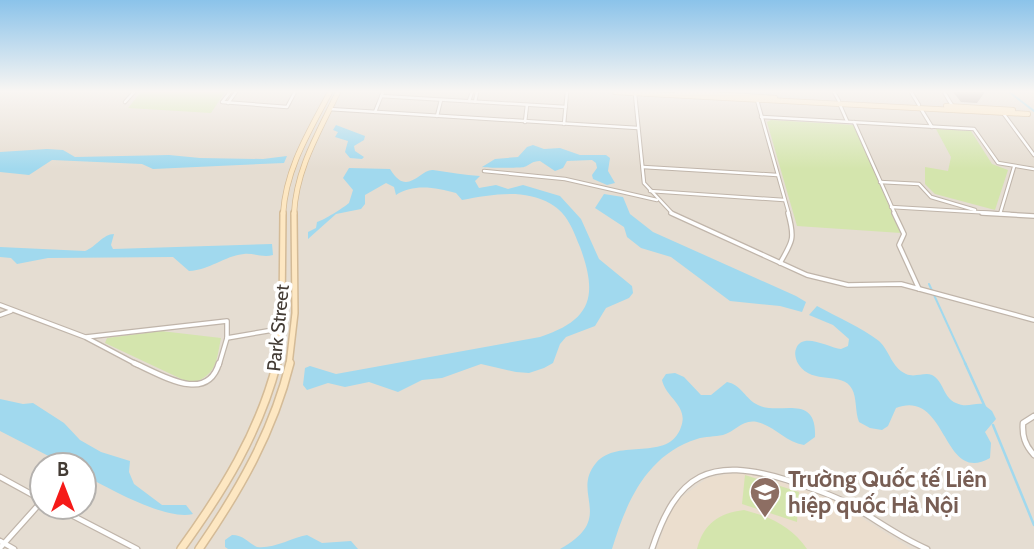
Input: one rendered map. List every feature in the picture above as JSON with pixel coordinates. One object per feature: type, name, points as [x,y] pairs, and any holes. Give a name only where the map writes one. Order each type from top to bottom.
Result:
[{"type":"street","name":"Park Street","points":[[181,549],[215,503],[246,448],[268,400],[281,328],[284,199],[289,176],[317,118]]},
{"type":"street","name":"Park Street","points":[[199,549],[227,509],[260,451],[281,400],[294,330],[296,186],[303,164],[325,118]]},
{"type":"street","points":[[448,118],[638,128]]},
{"type":"street","points":[[525,122],[526,118]]},
{"type":"street","points":[[564,118],[564,124]]},
{"type":"street","points":[[637,118],[644,183],[674,216],[807,275],[848,285],[901,284],[1034,320]]},
{"type":"street","points":[[761,118],[794,234],[792,243],[780,263]]},
{"type":"street","points":[[774,118],[974,129],[994,160],[1002,165],[1034,169]]},
{"type":"street","points":[[926,118],[932,127]]},
{"type":"street","points":[[1006,118],[1034,155]]},
{"type":"street","points":[[854,122],[904,234],[900,245],[919,289]]},
{"type":"street","points":[[642,167],[777,175]]},
{"type":"street","points":[[1000,214],[1014,167]]},
{"type":"street","points":[[484,171],[565,179],[657,200]]},
{"type":"street","points":[[880,182],[919,184],[931,197],[983,213]]},
{"type":"street","points":[[650,191],[784,200]]},
{"type":"street","points":[[891,206],[1034,216]]},
{"type":"street","points":[[283,297],[295,295]]},
{"type":"street","points":[[0,305],[85,337],[134,363],[189,386],[204,384],[217,371],[227,338],[227,321],[85,337]]},
{"type":"street","points":[[0,315],[12,311]]},
{"type":"street","points":[[227,338],[281,328]]},
{"type":"street","points":[[1034,416],[1023,424],[1021,432],[1034,455]]},
{"type":"street","points":[[246,448],[260,451]]},
{"type":"street","points":[[652,549],[667,506],[686,484],[708,473],[734,468],[781,477],[845,502],[899,538],[927,549]]},
{"type":"street","points":[[0,477],[28,492]]},
{"type":"street","points":[[14,549],[1,544],[28,515]]},
{"type":"street","points":[[83,521],[137,549]]},
{"type":"street","points":[[120,549],[125,543]]},
{"type":"shaded area","points":[[0,118],[1034,118],[1034,549],[0,549]]},
{"type":"shaded area","name":"Trường Quốc tế Liên hiệp quốc Hà Nội","points":[[739,472],[765,476],[835,501],[911,549],[657,549],[670,510],[682,497],[707,478]]},
{"type":"green space","points":[[771,120],[854,125],[901,233],[797,226],[767,122]]},
{"type":"green space","points":[[936,129],[971,131],[992,164],[1008,170],[995,210],[935,194],[925,184],[925,167],[948,171],[951,157]]},
{"type":"green space","points":[[161,331],[221,338],[211,371],[192,384],[105,343],[107,338]]},
{"type":"green space","points":[[745,475],[799,492],[797,522],[742,504]]},
{"type":"green space","points":[[744,510],[780,524],[794,534],[807,549],[697,549],[703,533],[713,521]]},
{"type":"water","points":[[336,125],[365,136],[364,140],[354,146],[355,151],[364,157],[362,159],[350,158],[345,152],[348,141],[335,137],[338,132],[333,130]]},
{"type":"water","points":[[533,145],[544,149],[560,148],[580,155],[606,155],[610,158],[608,171],[615,183],[607,185],[593,179],[592,175],[597,168],[592,160],[567,161],[563,168],[555,171],[540,161],[521,167],[482,167],[495,159],[518,157],[527,147]]},
{"type":"water","points":[[63,150],[75,157],[169,155],[263,159],[287,156],[284,163],[153,169],[142,164],[52,160],[29,175],[0,172],[0,152]]},
{"type":"water","points":[[349,168],[390,169],[396,177],[408,182],[433,170],[480,176],[475,181],[479,188],[496,185],[508,189],[523,185],[560,196],[581,219],[599,259],[632,286],[633,293],[629,298],[606,308],[595,326],[566,337],[560,344],[553,363],[529,373],[481,364],[442,378],[422,380],[398,392],[369,382],[345,387],[328,383],[307,390],[303,385],[305,368],[310,366],[336,374],[540,337],[571,323],[586,304],[589,293],[586,264],[569,223],[551,204],[529,196],[507,194],[462,200],[456,193],[426,188],[410,189],[396,195],[394,187],[386,183],[365,195],[365,204],[361,209],[336,214],[308,239],[308,232],[316,228],[317,222],[349,203],[353,190],[343,178]]},
{"type":"water","points":[[604,194],[623,197],[630,214],[653,232],[796,296],[806,302],[802,312],[780,306],[730,301],[671,257],[641,248],[627,237],[624,227],[595,208]]},
{"type":"water","points":[[114,234],[111,245],[113,249],[272,244],[273,255],[237,255],[189,271],[173,257],[48,258],[17,264],[11,258],[0,257],[0,247],[85,251],[106,236]]},
{"type":"water","points":[[817,306],[879,341],[897,367],[906,374],[932,375],[952,401],[963,405],[983,404],[992,411],[996,419],[985,432],[991,443],[990,458],[974,463],[962,459],[926,411],[913,406],[896,408],[888,426],[882,430],[859,422],[854,393],[848,384],[842,380],[811,375],[796,359],[796,349],[804,341],[841,349],[848,346],[849,339],[833,325],[809,315]]},
{"type":"water","points":[[675,373],[684,377],[701,395],[711,395],[727,382],[736,386],[758,405],[803,410],[810,415],[814,423],[815,437],[804,445],[791,441],[763,424],[752,422],[723,435],[700,438],[679,446],[664,456],[641,483],[624,515],[612,549],[560,549],[577,538],[586,527],[590,516],[587,485],[589,474],[596,463],[605,455],[617,451],[655,447],[675,438],[683,420],[682,413],[662,380],[666,374]]},
{"type":"water","points":[[0,399],[23,404],[33,403],[64,423],[80,440],[101,452],[130,461],[129,472],[134,484],[162,505],[186,505],[193,514],[168,513],[137,502],[98,483],[98,451],[39,451],[0,431]]},
{"type":"water","points":[[232,535],[257,547],[276,545],[307,535],[322,543],[351,541],[358,549],[228,549],[225,547],[225,540]]},
{"type":"waterway","points":[[929,284],[966,365]]},
{"type":"waterway","points":[[965,363],[985,407]]},
{"type":"waterway","points":[[993,425],[1034,525]]},
{"type":"place","name":"Trường Quốc tế Liên hiệp quốc Hà Nội","points":[[765,519]]}]
